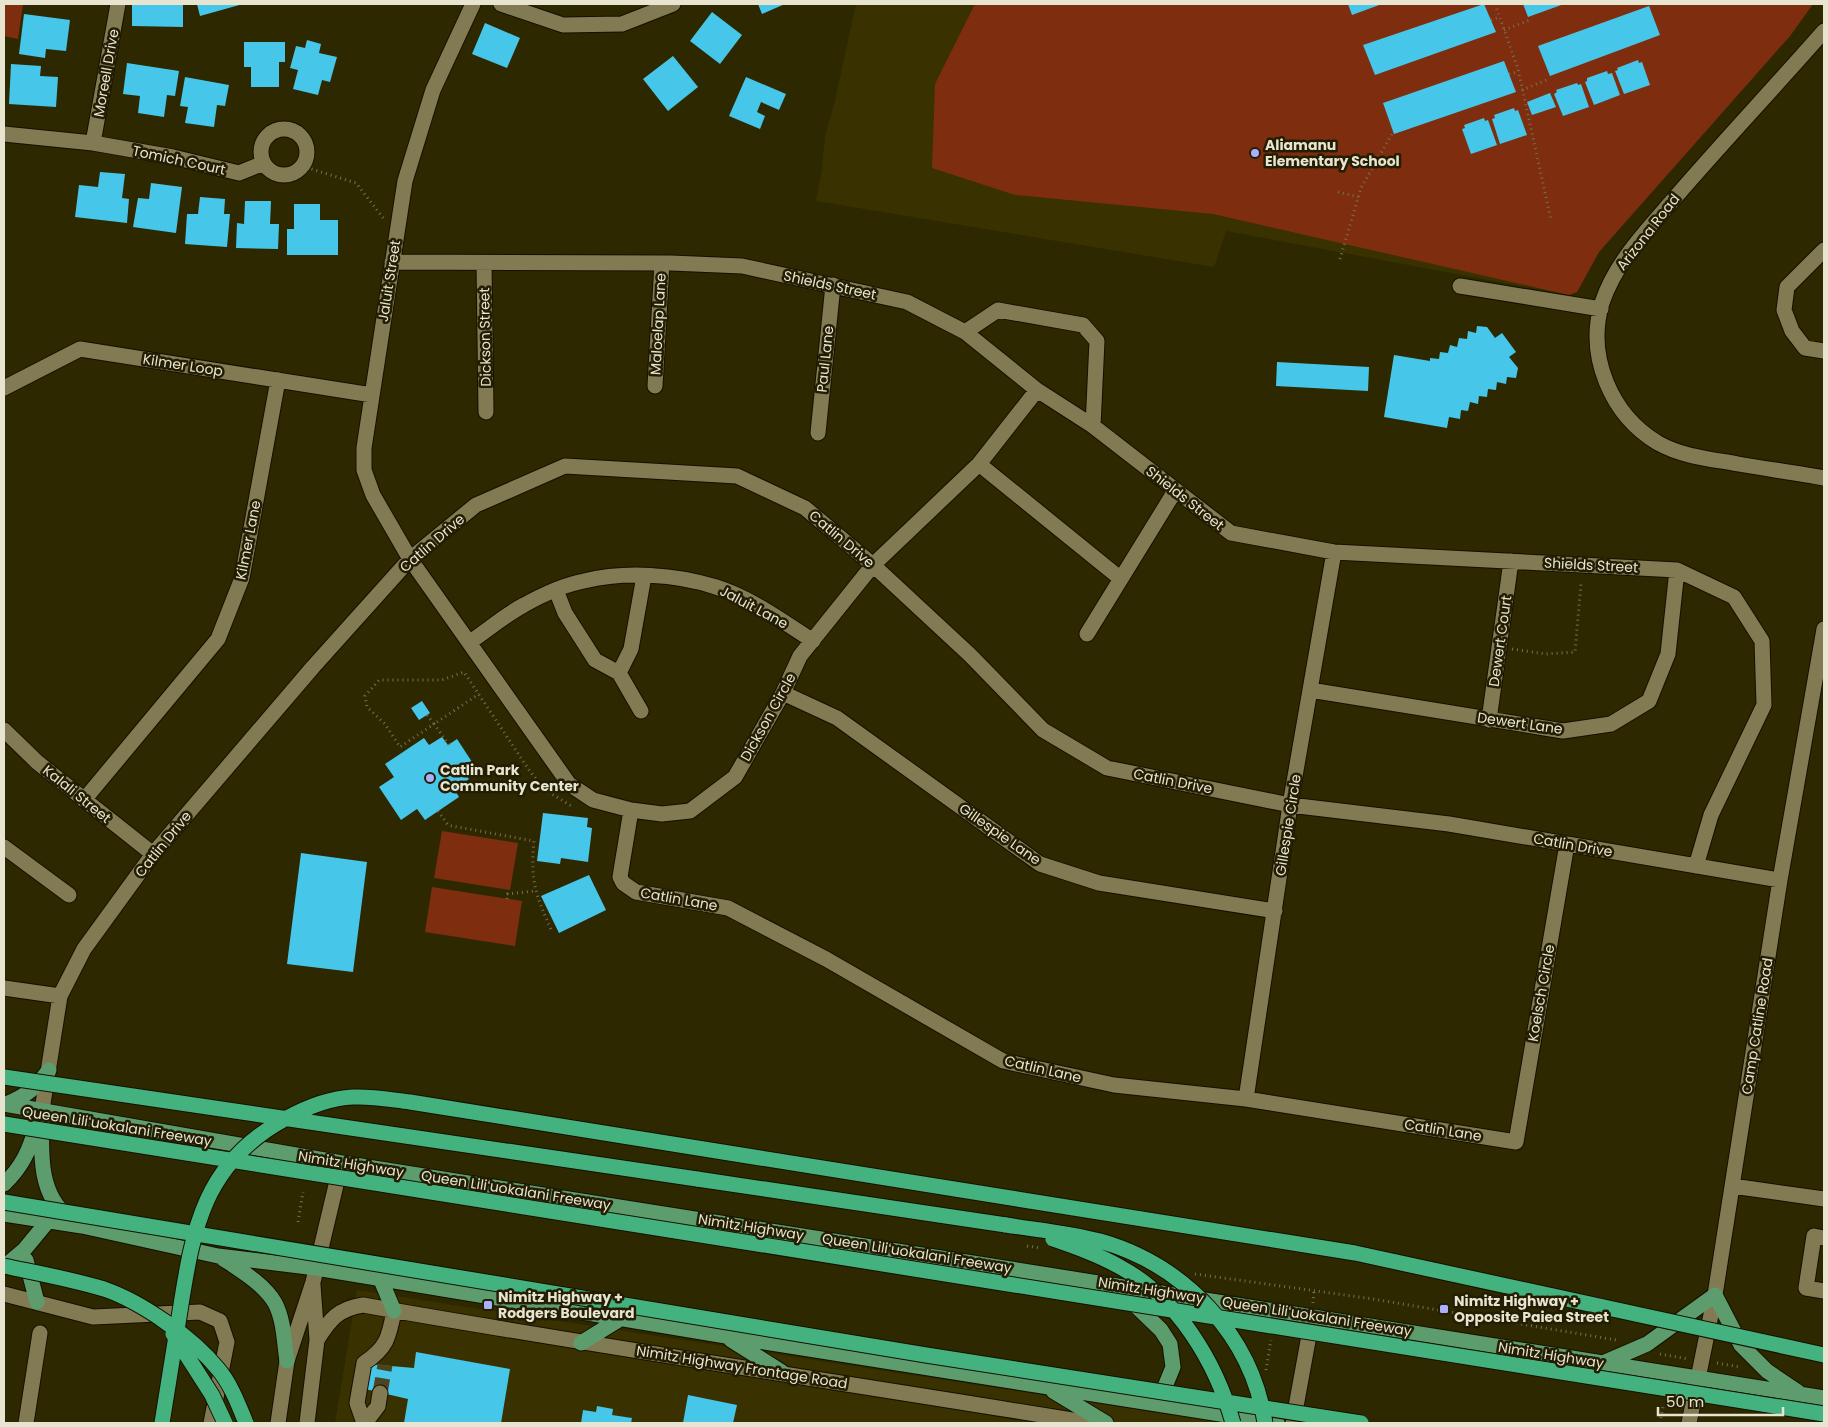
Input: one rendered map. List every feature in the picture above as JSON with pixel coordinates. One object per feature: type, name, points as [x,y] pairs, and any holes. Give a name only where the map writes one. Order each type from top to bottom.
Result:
[{"type":"highway","points":[[4,1077],[1067,1234],[1102,1242],[1142,1258],[1166,1271],[1187,1287],[1218,1317],[1240,1346],[1253,1378],[1265,1423]]},
{"type":"highway","points":[[162,1423],[188,1258],[198,1218],[220,1175],[260,1132],[305,1108],[353,1097],[420,1103],[1355,1253],[1824,1355]]},
{"type":"highway","name":"Queen Liliʻuokalani Freeway","points":[[4,1124],[1824,1414]]},
{"type":"highway","points":[[4,1202],[926,1355],[1361,1423]]},
{"type":"highway","points":[[1006,1225],[1043,1236],[1122,1267],[1154,1292],[1182,1321],[1206,1355],[1224,1392],[1233,1423]]},
{"type":"highway","points":[[4,1267],[72,1280],[106,1290],[137,1305],[194,1345],[219,1370],[246,1423]]},
{"type":"highway","points":[[166,1324],[212,1395],[225,1423]]},
{"type":"main road","points":[[4,1104],[24,1098],[33,1091],[49,1070]]},
{"type":"main road","name":"Nimitz Highway","points":[[4,1104],[342,1163],[1824,1398]]},
{"type":"main road","points":[[4,1184],[15,1173],[26,1157],[42,1110]]},
{"type":"main road","points":[[42,1110],[40,1155],[47,1182],[57,1205],[67,1216],[82,1226]]},
{"type":"main road","points":[[4,1214],[82,1226],[315,1275],[381,1280],[1277,1423]]},
{"type":"main road","points":[[4,1267],[24,1250],[48,1222]]},
{"type":"main road","points":[[24,1250],[29,1279],[36,1302]]},
{"type":"main road","points":[[218,1256],[256,1283],[275,1303],[281,1321],[287,1361]]},
{"type":"main road","points":[[381,1280],[394,1310]]},
{"type":"main road","points":[[1109,1284],[1143,1310],[1162,1330],[1170,1344],[1173,1367],[1164,1389],[1154,1396],[1122,1399]]},
{"type":"main road","points":[[1602,1363],[1647,1344],[1715,1295],[1741,1345],[1767,1371],[1803,1395]]},
{"type":"main road","points":[[582,1343],[620,1319]]},
{"type":"main road","points":[[726,1336],[782,1372]]},
{"type":"main road","points":[[1045,1386],[1106,1423]]},
{"type":"street","name":"Moreell Drive","points":[[93,143],[118,4]]},
{"type":"street","name":"Jaluit Street","points":[[470,642],[410,559],[373,495],[364,470],[364,448],[404,182],[433,90],[473,4]]},
{"type":"street","points":[[501,4],[563,26],[622,24],[673,4]]},
{"type":"street","name":"Arizona Road","points":[[1824,31],[1716,150],[1632,248],[1610,284],[1601,309],[1597,343],[1606,383],[1623,412],[1642,432],[1678,452],[1697,457],[1824,478]]},
{"type":"street","points":[[290,129],[299,133],[307,149],[302,166],[287,174],[278,174],[264,163],[262,145],[266,137],[273,131],[290,129]]},
{"type":"street","name":"Tomich Court","points":[[4,134],[93,143],[173,157],[239,173],[264,163]]},
{"type":"street","points":[[1824,250],[1787,287],[1784,310],[1792,331],[1805,348],[1824,351]]},
{"type":"street","name":"Shields Street","points":[[392,262],[662,263],[742,266],[907,302],[965,332],[1037,390],[1093,426],[1231,533],[1334,552],[1677,570],[1734,597],[1762,642],[1764,705],[1711,815],[1696,866]]},
{"type":"street","name":"Dickson Street","points":[[484,262],[486,412]]},
{"type":"street","name":"Maloelap Lane","points":[[655,386],[662,263]]},
{"type":"street","name":"Paul Lane","points":[[818,433],[833,286]]},
{"type":"street","points":[[1460,286],[1601,309]]},
{"type":"street","points":[[965,332],[998,310],[1083,325],[1097,341],[1093,426]]},
{"type":"street","name":"Kilmer Loop","points":[[4,388],[80,348],[372,395]]},
{"type":"street","name":"Kilmer Lane","points":[[84,800],[218,639],[242,578],[278,380]]},
{"type":"street","name":"Dickson Circle","points":[[470,642],[569,784],[593,800],[631,810],[662,814],[690,811],[735,777],[783,693],[800,656],[873,564],[979,464],[1037,390]]},
{"type":"street","points":[[979,464],[1121,579]]},
{"type":"street","name":"Catlin Drive","points":[[42,1110],[60,996],[84,949],[153,854],[313,668],[410,559],[476,505],[565,466],[737,476],[805,508],[873,564],[970,655],[1043,730],[1107,768],[1290,805],[1449,824],[1780,880]]},
{"type":"street","points":[[1087,634],[1175,491]]},
{"type":"street","name":"Gillespie Circle","points":[[1246,1099],[1290,805],[1334,552]]},
{"type":"street","name":"Dewert Court","points":[[1489,720],[1511,561]]},
{"type":"street","name":"Dewert Lane","points":[[1310,690],[1563,731],[1611,724],[1649,702],[1668,654],[1677,570]]},
{"type":"street","name":"Jaluit Lane","points":[[470,642],[522,606],[556,590],[583,581],[614,576],[644,576],[687,580],[717,587],[758,606],[813,641]]},
{"type":"street","points":[[619,673],[631,649],[644,576]]},
{"type":"street","points":[[556,590],[565,613],[595,660],[619,673],[641,711]]},
{"type":"street","name":"Camp Catline Road","points":[[1689,1423],[1715,1295],[1780,880],[1820,680],[1824,629]]},
{"type":"street","name":"Gillespie Lane","points":[[783,693],[837,718],[1040,864],[1099,883],[1275,911]]},
{"type":"street","name":"Kalali Street","points":[[4,730],[37,762],[153,854]]},
{"type":"street","name":"Catlin Lane","points":[[631,810],[620,876],[623,883],[636,892],[728,908],[826,959],[1003,1061],[1114,1084],[1246,1099],[1516,1142]]},
{"type":"street","name":"Koelsch Circle","points":[[1516,1142],[1567,844]]},
{"type":"street","points":[[4,846],[69,895]]},
{"type":"street","points":[[4,988],[60,996]]},
{"type":"street","points":[[278,1423],[287,1361],[315,1275],[342,1163]]},
{"type":"street","points":[[1732,1186],[1824,1199]]},
{"type":"street","points":[[1824,1238],[1814,1236],[1806,1288],[1824,1291]]},
{"type":"street","points":[[307,1423],[317,1340],[315,1275]]},
{"type":"street","points":[[4,1294],[92,1317],[200,1312],[220,1321],[227,1342],[211,1423]]},
{"type":"street","name":"Nimitz Highway Frontage Road","points":[[317,1340],[327,1324],[345,1308],[363,1305],[582,1343],[782,1372],[1090,1423]]},
{"type":"street","points":[[365,1423],[357,1403],[364,1363],[382,1359],[390,1336],[394,1310]]},
{"type":"street","points":[[1294,1423],[1312,1316]]},
{"type":"street","points":[[26,1423],[40,1334]]},
{"type":"street","points":[[365,1423],[378,1406],[380,1393]]},
{"type":"path","points":[[1495,4],[1518,72],[1551,220]]},
{"type":"path","points":[[1491,20],[1500,18]]},
{"type":"path","points":[[1504,30],[1530,20]]},
{"type":"path","points":[[1509,74],[1518,72]]},
{"type":"path","points":[[1522,90],[1549,79]]},
{"type":"path","points":[[1340,259],[1358,197],[1393,132]]},
{"type":"path","points":[[302,166],[356,183],[396,235]]},
{"type":"path","points":[[1338,192],[1358,197]]},
{"type":"path","points":[[1499,647],[1546,654],[1575,652],[1581,584]]},
{"type":"path","points":[[479,694],[400,746],[385,724],[367,707],[365,696],[379,680],[442,680],[464,672],[479,694],[529,770],[544,789],[578,810]]},
{"type":"path","points":[[426,715],[448,745]]},
{"type":"path","points":[[438,811],[448,825],[534,841],[532,866],[535,891],[552,932]]},
{"type":"path","points":[[507,899],[508,892],[535,891]]},
{"type":"path","points":[[298,1222],[303,1192]]},
{"type":"path","points":[[1265,1379],[1272,1336]]},
{"type":"path","points":[[1651,1352],[1682,1358]]},
{"type":"path","points":[[1714,1362],[1742,1367]]},
{"type":"path","points":[[1660,1423],[1663,1407]]},
{"type":"shaded area","points":[[4,4],[23,4],[18,39],[4,36]]},
{"type":"shaded area","name":"Aliamanu Elementary School","points":[[856,4],[1813,4],[1790,36],[1599,252],[1577,292],[1569,295],[1226,231],[1214,267],[816,201],[822,169],[825,136],[834,105]]},
{"type":"shaded area","name":"Aliamanu Elementary School","points":[[975,4],[1813,4],[1790,36],[1599,252],[1577,292],[1569,295],[1213,214],[1015,195],[932,168],[935,84]]},
{"type":"shaded area","points":[[442,831],[518,843],[510,890],[434,878]]},
{"type":"shaded area","points":[[432,887],[522,901],[515,946],[425,932]]},
{"type":"shaded area","points":[[357,1290],[1225,1423],[335,1423]]},
{"type":"building","points":[[132,4],[183,4],[183,27],[132,26]]},
{"type":"building","points":[[197,4],[243,4],[200,16]]},
{"type":"building","points":[[758,4],[785,4],[762,14]]},
{"type":"building","points":[[1348,4],[1382,4],[1352,15]]},
{"type":"building","points":[[1484,4],[1496,32],[1375,75],[1363,45]]},
{"type":"building","points":[[1523,4],[1564,4],[1528,17]]},
{"type":"building","points":[[1649,6],[1660,35],[1550,76],[1538,46]]},
{"type":"building","points":[[712,12],[742,35],[720,64],[690,41]]},
{"type":"building","points":[[24,14],[70,20],[66,51],[46,49],[45,58],[19,54]]},
{"type":"building","points":[[485,23],[520,38],[507,68],[472,54]]},
{"type":"building","points":[[307,40],[321,44],[319,53],[337,57],[330,82],[322,80],[318,95],[293,89],[298,70],[290,68],[296,46],[305,48]]},
{"type":"building","points":[[244,42],[285,42],[285,62],[279,62],[279,87],[251,87],[251,67],[244,67]]},
{"type":"building","points":[[673,56],[698,87],[668,111],[643,79]]},
{"type":"building","points":[[1638,60],[1639,63],[1642,62],[1650,85],[1624,94],[1615,71],[1618,70],[1617,68]]},
{"type":"building","points":[[1504,61],[1516,92],[1394,134],[1383,103]]},
{"type":"building","points":[[127,63],[179,71],[175,96],[167,95],[164,117],[138,113],[140,96],[123,94]]},
{"type":"building","points":[[11,64],[41,66],[40,76],[58,77],[56,107],[9,104]]},
{"type":"building","points":[[1607,71],[1608,74],[1612,73],[1620,95],[1594,105],[1585,82],[1587,78]]},
{"type":"building","points":[[185,77],[229,85],[225,106],[217,105],[214,127],[185,123],[188,107],[180,106]]},
{"type":"building","points":[[746,77],[786,94],[779,110],[761,102],[757,112],[765,116],[760,129],[729,116]]},
{"type":"building","points":[[1577,83],[1578,85],[1581,84],[1589,107],[1563,116],[1554,94],[1557,92],[1556,90]]},
{"type":"building","points":[[1550,93],[1556,107],[1532,115],[1527,102]]},
{"type":"building","points":[[1514,108],[1515,111],[1518,110],[1527,135],[1500,144],[1492,119],[1495,118],[1494,115]]},
{"type":"building","points":[[1484,118],[1485,121],[1488,120],[1497,145],[1471,154],[1462,129],[1465,128],[1464,125]]},
{"type":"building","points":[[100,172],[125,174],[122,198],[129,199],[127,223],[75,217],[79,185],[98,187]]},
{"type":"building","points":[[151,183],[182,187],[176,233],[133,227],[138,198],[149,199]]},
{"type":"building","points":[[200,197],[225,199],[224,214],[230,214],[227,247],[185,244],[187,214],[198,214]]},
{"type":"building","points":[[245,201],[271,201],[270,224],[279,224],[278,249],[236,248],[237,223],[244,224]]},
{"type":"building","points":[[294,204],[320,204],[320,220],[338,220],[338,255],[287,255],[287,229],[294,229]]},
{"type":"building","points":[[1477,326],[1487,327],[1495,338],[1502,333],[1516,352],[1509,357],[1518,368],[1516,378],[1507,377],[1506,384],[1497,382],[1496,390],[1488,389],[1487,397],[1479,396],[1478,404],[1470,402],[1468,411],[1461,410],[1460,419],[1449,417],[1447,428],[1384,417],[1394,355],[1430,361],[1430,358],[1439,359],[1440,352],[1448,353],[1450,345],[1457,347],[1459,338],[1467,339],[1468,331],[1476,333]]},
{"type":"building","points":[[1277,362],[1369,367],[1368,391],[1276,386]]},
{"type":"building","points":[[422,701],[430,713],[419,720],[411,708]]},
{"type":"building","name":"Catlin Park Community Center","points":[[442,737],[448,745],[457,739],[474,765],[463,771],[469,779],[454,789],[459,797],[425,820],[417,809],[401,820],[379,787],[394,777],[385,764],[424,738],[429,745]]},
{"type":"building","points":[[543,813],[588,818],[587,827],[592,828],[588,862],[561,858],[560,864],[537,861]]},
{"type":"building","points":[[301,853],[367,862],[353,972],[287,964]]},
{"type":"building","points":[[589,875],[606,910],[559,933],[541,896]]},
{"type":"building","points":[[416,1352],[510,1369],[501,1423],[404,1423],[408,1399],[365,1389],[368,1364],[414,1368]]},
{"type":"building","points":[[688,1395],[737,1405],[733,1423],[683,1423]]},
{"type":"building","points":[[597,1406],[613,1409],[612,1415],[632,1418],[631,1423],[581,1423],[583,1410],[596,1412]]},
{"type":"tunnel","points":[[380,1393],[385,1365]]},
{"type":"place","name":"Aliamanu Elementary School","points":[[1255,153]]},
{"type":"place","name":"Catlin Park Community Center","points":[[430,778]]},
{"type":"place","name":"Nimitz Highway + Rodgers Boulevard","points":[[488,1305]]},
{"type":"place","name":"Nimitz Highway + Opposite Paiea Street","points":[[1444,1309]]}]
